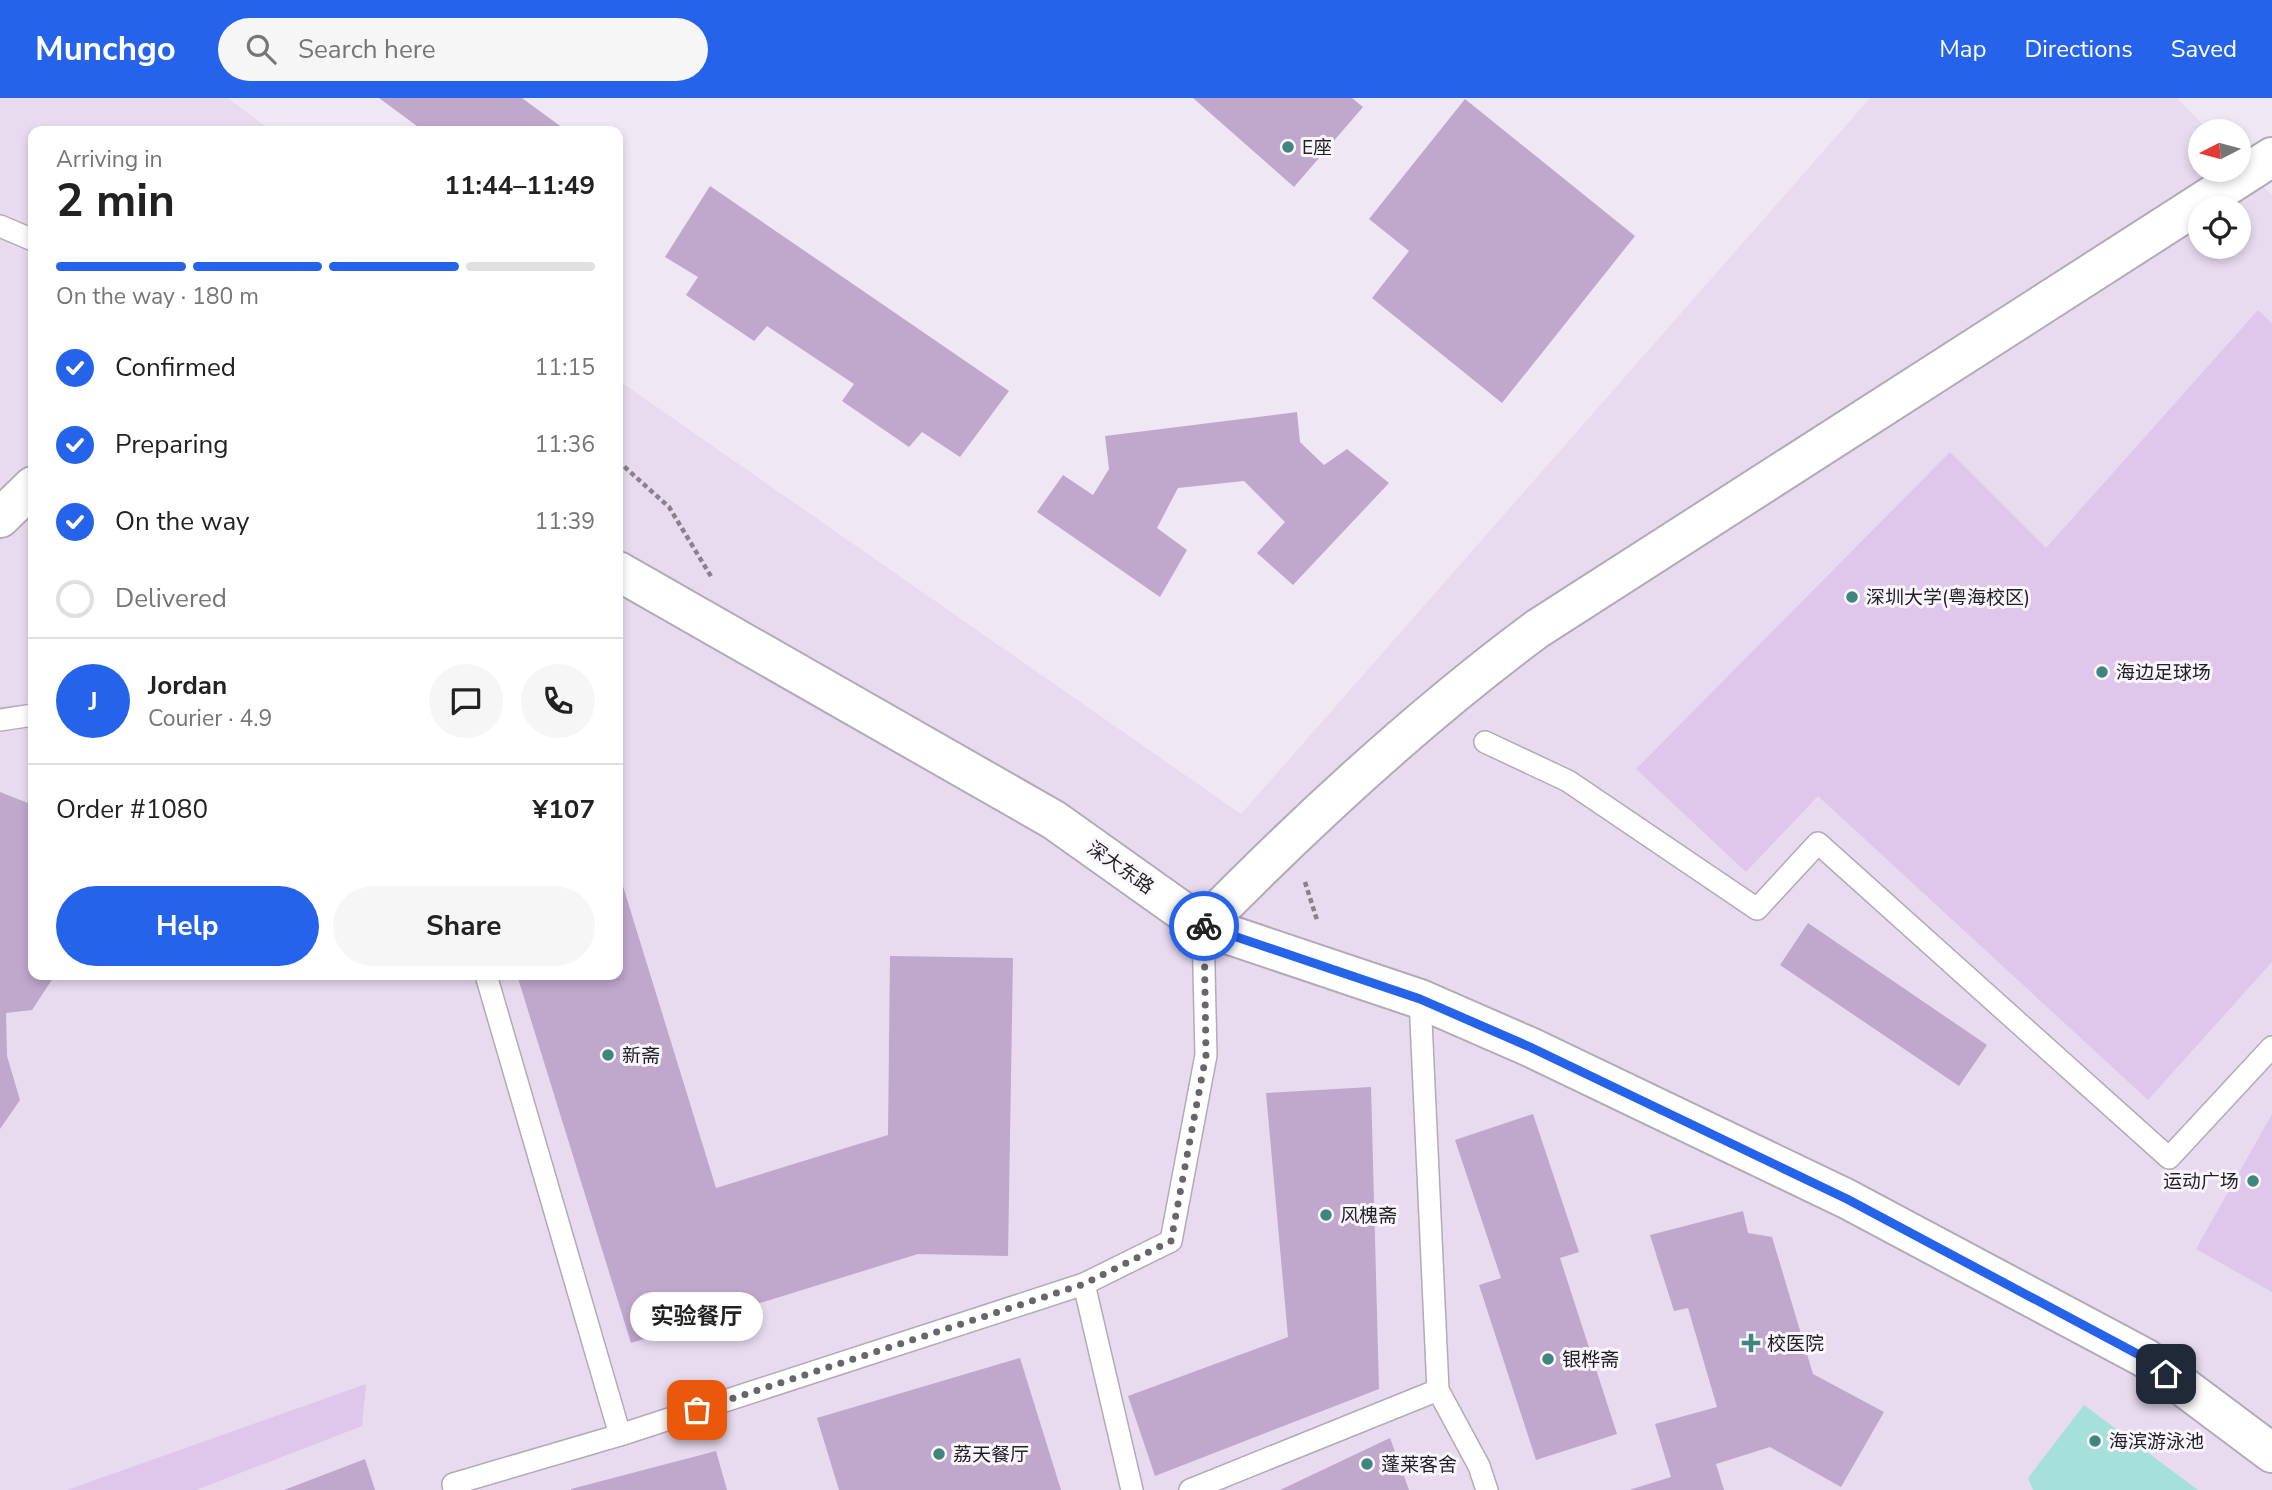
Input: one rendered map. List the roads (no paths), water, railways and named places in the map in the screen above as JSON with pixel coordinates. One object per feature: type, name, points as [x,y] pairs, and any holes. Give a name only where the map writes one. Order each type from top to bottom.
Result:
[{"type":"street","points":[[1203,926],[1256,871],[1427,715],[1536,629],[2272,157]]},
{"type":"street","points":[[0,518],[28,491]]},
{"type":"street","name":"深大东路","points":[[623,574],[1054,820],[1203,926],[1420,999],[1530,1047],[1847,1199],[2145,1358],[2272,1453]]},
{"type":"lane","points":[[0,226],[28,238]]},
{"type":"lane","points":[[0,720],[28,716]]},
{"type":"lane","points":[[1485,741],[1568,781],[1756,909],[1818,843],[2169,1158],[2272,1047]]},
{"type":"lane","points":[[454,1490],[453,1484],[620,1436],[1084,1284],[1171,1241],[1206,1055],[1203,926]]},
{"type":"lane","points":[[487,980],[620,1436]]},
{"type":"lane","points":[[1420,999],[1438,1390],[1479,1466],[1487,1490]]},
{"type":"lane","points":[[1084,1284],[1132,1490]]},
{"type":"lane","points":[[1190,1490],[1438,1390]]},
{"type":"place","name":"E座","points":[[1288,147]]},
{"type":"place","name":"深圳大学(粤海校区)","points":[[1852,597]]},
{"type":"place","name":"海边足球场","points":[[2102,672]]},
{"type":"place","name":"新斋","points":[[608,1055]]},
{"type":"place","name":"运动广场","points":[[2253,1181]]},
{"type":"place","name":"风槐斋","points":[[1326,1215]]},
{"type":"place","name":"校医院","points":[[1751,1343]]},
{"type":"place","name":"银桦斋","points":[[1548,1359]]},
{"type":"place","name":"实验餐厅","points":[[697,1410]]},
{"type":"place","name":"海滨游泳池","points":[[2095,1441]]},
{"type":"place","name":"荔天餐厅","points":[[939,1454]]},
{"type":"place","name":"蓬莱客舍","points":[[1367,1464]]}]
